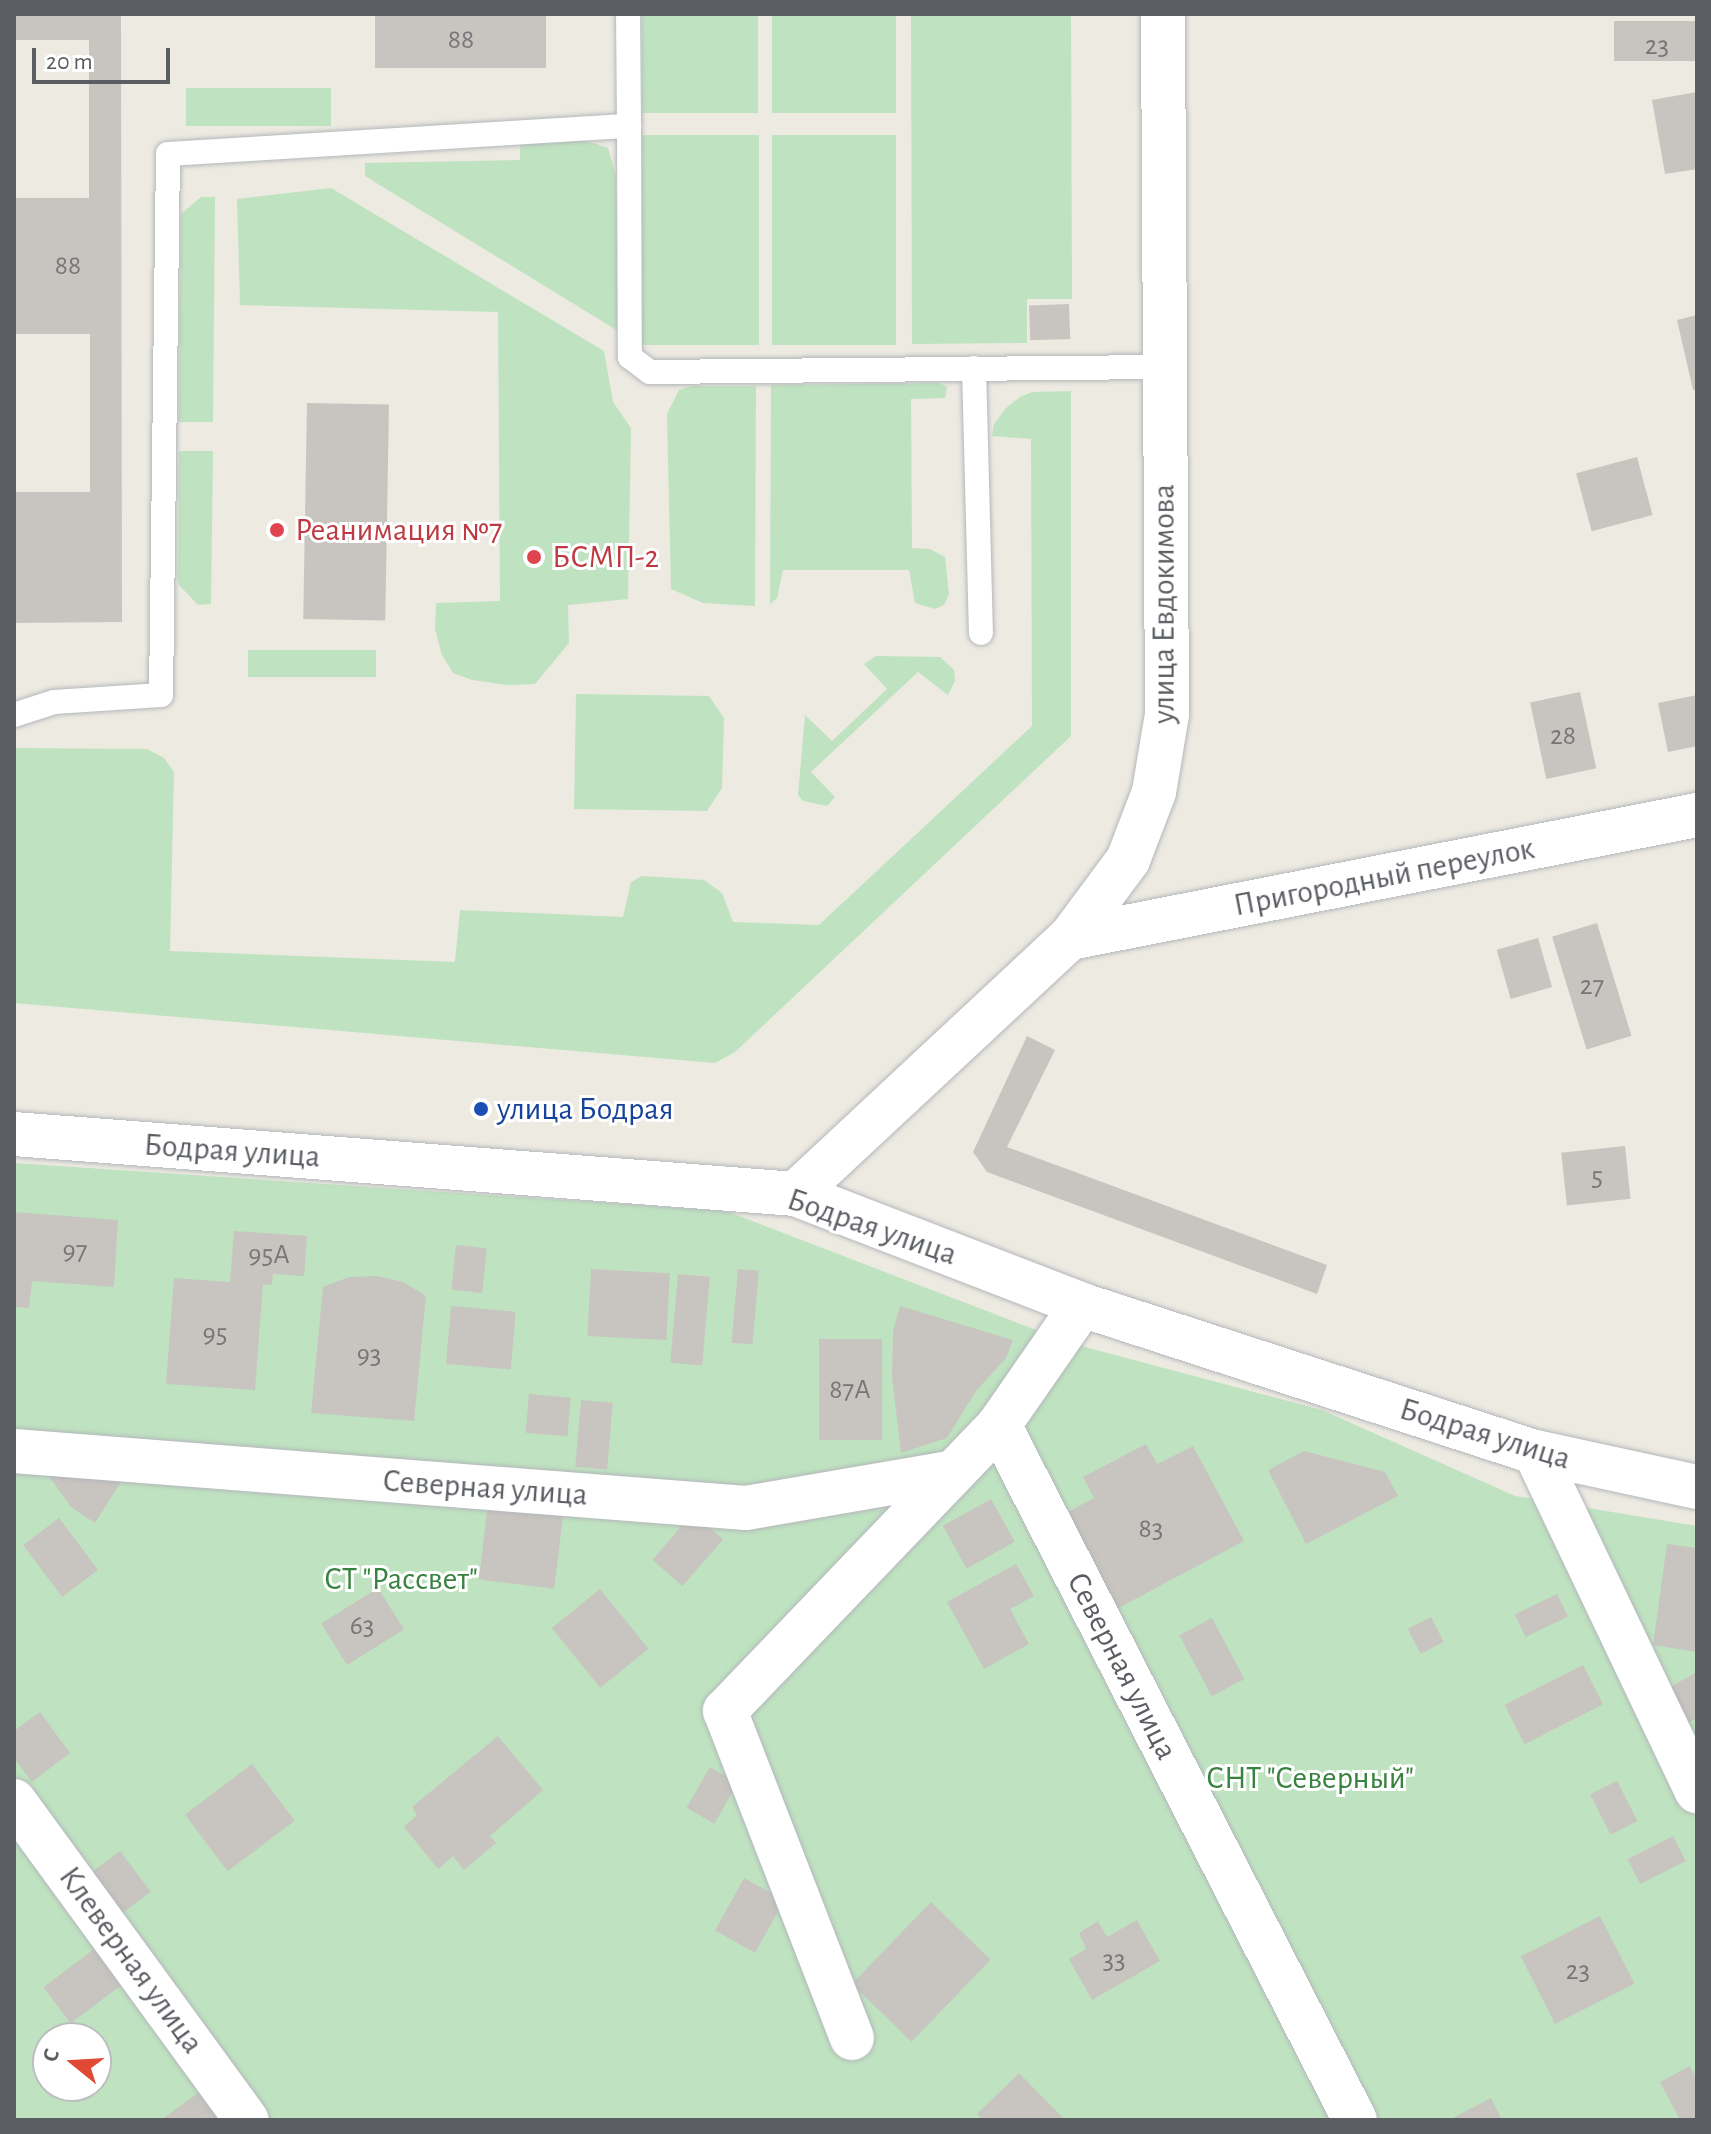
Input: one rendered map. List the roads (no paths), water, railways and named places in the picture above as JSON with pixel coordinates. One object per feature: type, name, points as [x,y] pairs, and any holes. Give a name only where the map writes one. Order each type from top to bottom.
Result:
[{"type":"street","name":"улица Евдокимова","points":[[795,1194],[1070,938],[1128,860],[1154,792],[1167,714],[1163,14]]},
{"type":"street","name":"Пригородный переулок","points":[[1070,938],[1697,815]]},
{"type":"street","name":"Бодрая улица","points":[[14,1134],[795,1194],[1082,1305],[1535,1452],[1697,1487]]},
{"type":"street","points":[[852,2038],[725,1711],[999,1425],[1082,1305]]},
{"type":"street","name":"Северная улица","points":[[999,1425],[1355,2120]]},
{"type":"street","name":"Северная улица","points":[[14,1451],[746,1508],[954,1472]]},
{"type":"street","points":[[1535,1452],[1697,1791]]},
{"type":"street","name":"Клеверная улица","points":[[14,1801],[247,2120]]},
{"type":"lane","points":[[628,14],[630,357],[650,372],[1164,367]]},
{"type":"lane","points":[[14,715],[54,702],[161,695],[168,154],[629,126]]},
{"type":"lane","points":[[974,368],[981,633]]},
{"type":"place","name":"Реанимация №7","points":[[277,530]]},
{"type":"place","name":"БСМП-2","points":[[534,557]]},
{"type":"place","name":"улица Бодрая","points":[[481,1109]]},
{"type":"park label","name":"СТ \"Рассвет\"","points":[[401,1579]]},
{"type":"park label","name":"СНТ \"Северный\"","points":[[1310,1778]]}]
